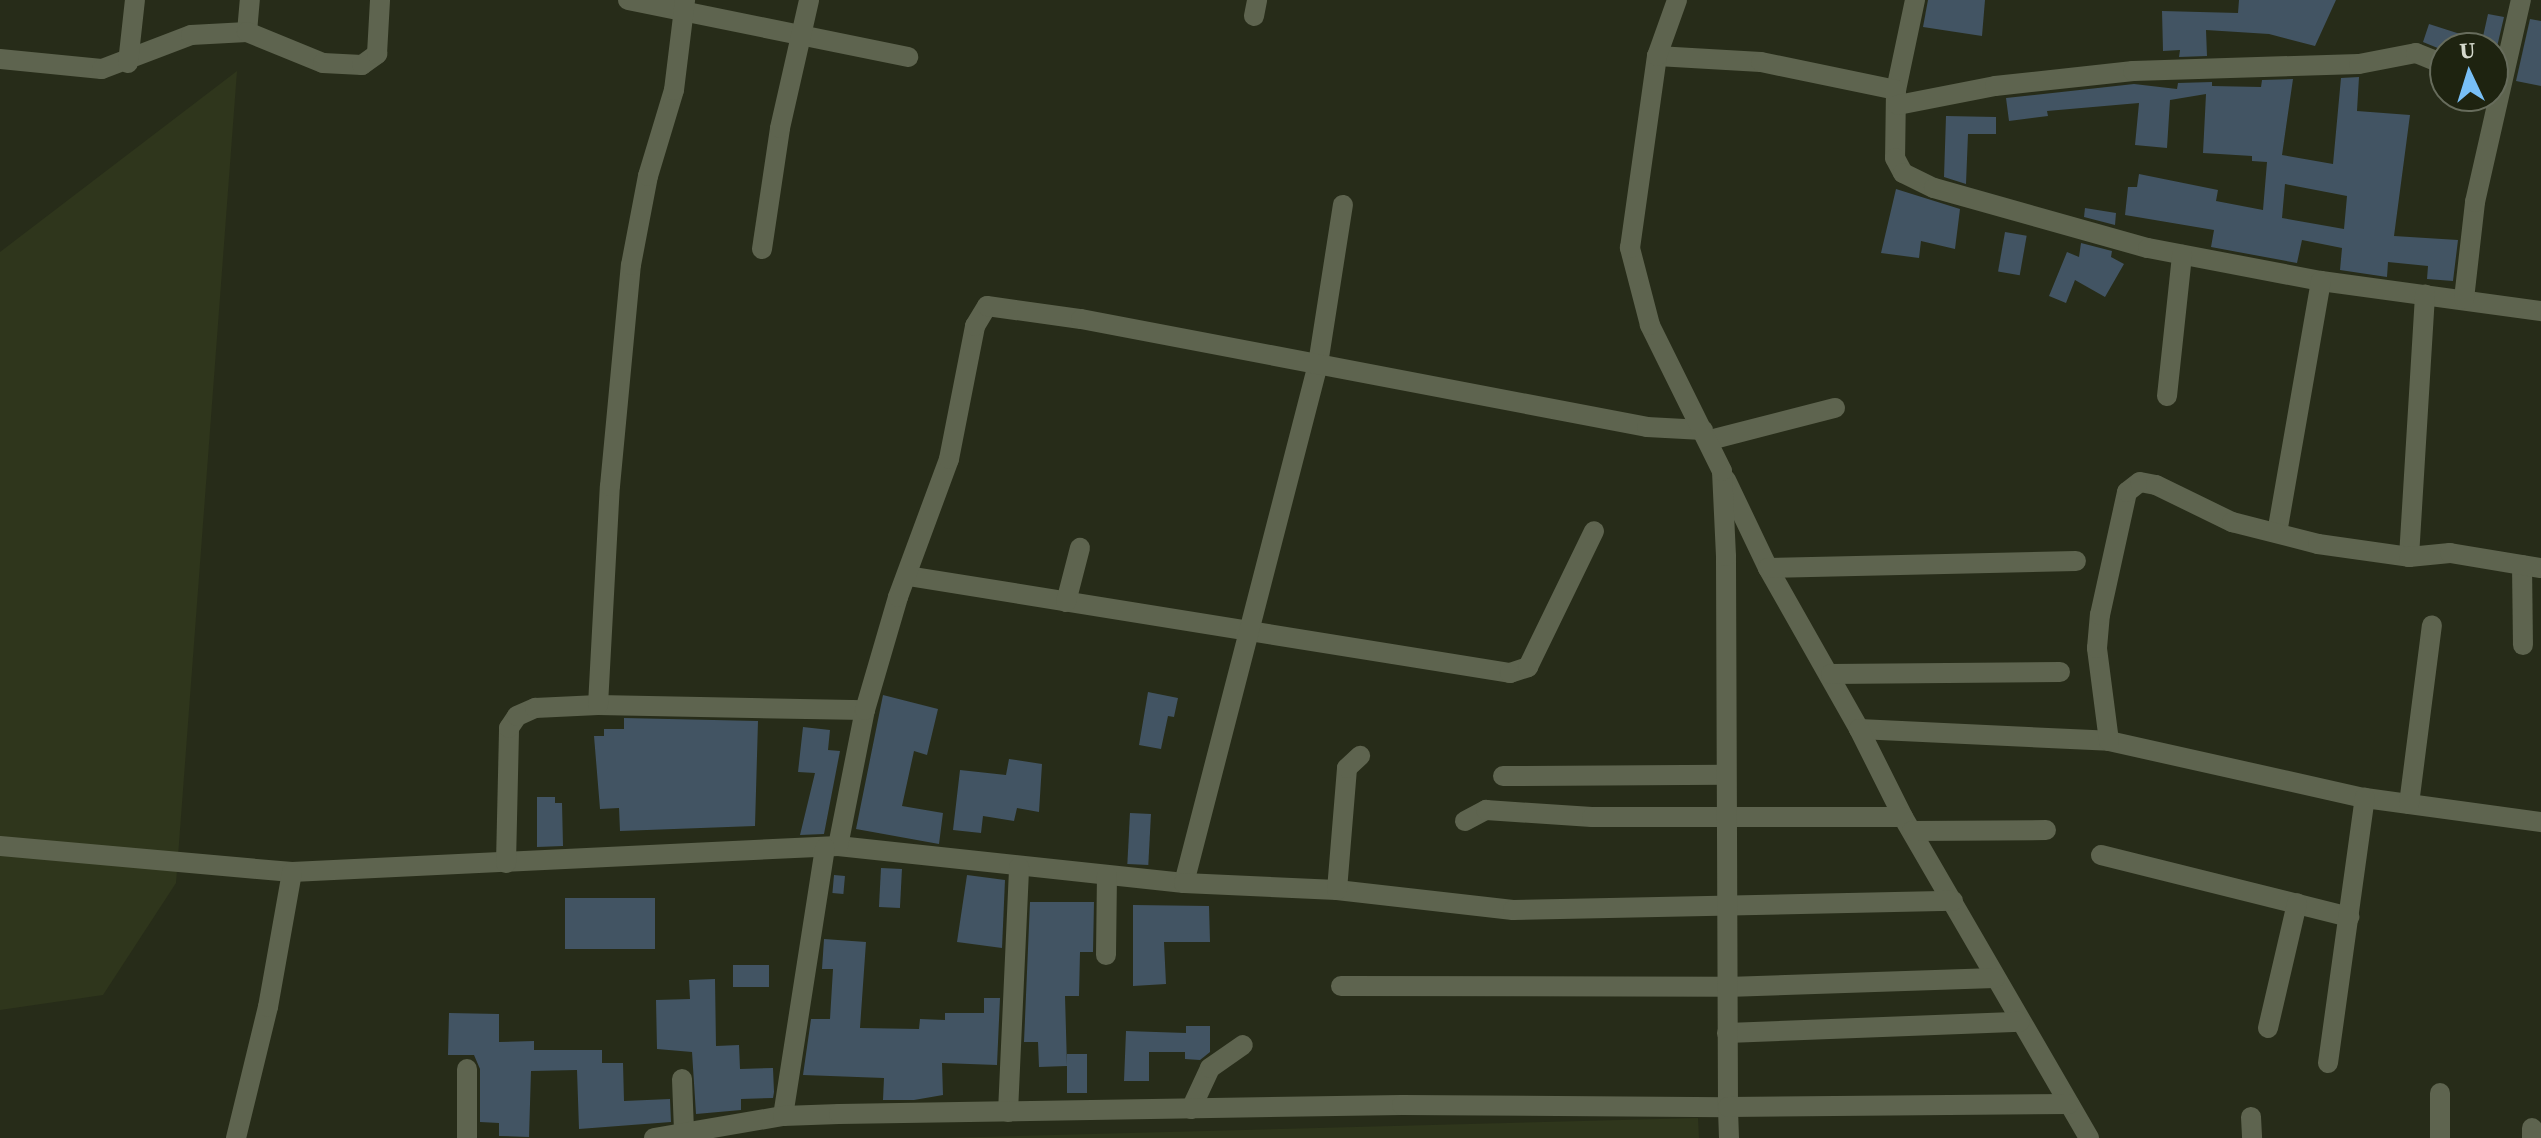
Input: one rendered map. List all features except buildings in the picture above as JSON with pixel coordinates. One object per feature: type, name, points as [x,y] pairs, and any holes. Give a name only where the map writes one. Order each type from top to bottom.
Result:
[{"type":"street","points":[[128,63],[135,0]]},
{"type":"street","points":[[247,32],[250,0]]},
{"type":"street","points":[[0,59],[102,69],[128,63],[191,35],[247,32],[323,63],[371,63],[379,43],[380,0]]},
{"type":"street","points":[[628,0],[684,6],[802,36],[908,57]]},
{"type":"street","points":[[762,249],[780,128],[809,0]]},
{"type":"street","points":[[1677,0],[1652,80],[1632,266],[1650,325],[1768,568],[1831,674],[1908,824],[2089,1138]]},
{"type":"street","points":[[1915,0],[1897,98],[1895,158],[1903,173],[1934,188],[2182,255],[2321,281],[2541,311]]},
{"type":"street","points":[[2509,43],[2521,0]]},
{"type":"street","points":[[598,705],[612,455],[631,265],[648,176],[674,90],[684,6]]},
{"type":"street","points":[[1657,56],[1761,62],[1897,98],[2133,71],[2237,64],[2359,64],[2416,53],[2429,58]]},
{"type":"street","points":[[2464,299],[2475,202],[2492,112]]},
{"type":"street","points":[[1184,883],[1246,631],[1318,364],[1343,205]]},
{"type":"street","points":[[2167,396],[2182,255]]},
{"type":"street","points":[[2277,533],[2321,281]]},
{"type":"street","points":[[2409,557],[2425,294]]},
{"type":"street","points":[[783,1116],[832,847],[865,710],[949,459],[975,326],[987,306],[1081,319],[1647,427],[1706,435],[1835,408]]},
{"type":"street","points":[[1722,471],[1729,1138]]},
{"type":"street","points":[[2106,741],[2097,648],[2105,583],[2127,492],[2149,482],[2203,512],[2277,533],[2409,557],[2450,553],[2532,566],[2523,645]]},
{"type":"street","points":[[908,576],[1518,673],[1535,653],[1594,531]]},
{"type":"street","points":[[1066,602],[1080,548]]},
{"type":"street","points":[[1768,568],[2076,561]]},
{"type":"street","points":[[2409,804],[2432,625]]},
{"type":"street","points":[[1831,674],[2060,672]]},
{"type":"street","points":[[506,863],[509,728],[517,716],[535,708],[598,705],[865,710]]},
{"type":"street","points":[[1859,729],[2076,737],[2106,741],[2365,798],[2541,822]]},
{"type":"street","points":[[1337,890],[1347,768],[1360,756]]},
{"type":"street","points":[[1503,776],[1725,775]]},
{"type":"street","points":[[2328,1063],[2365,798]]},
{"type":"street","points":[[1465,821],[1486,810],[2046,830]]},
{"type":"street","points":[[0,846],[292,872],[832,847],[1184,883],[1337,890],[1513,910],[1953,901]]},
{"type":"street","points":[[2101,855],[2349,917]]},
{"type":"street","points":[[1008,1112],[1019,867]]},
{"type":"street","points":[[236,1138],[268,1007],[292,872]]},
{"type":"street","points":[[1106,955],[1107,876]]},
{"type":"street","points":[[2268,1028],[2297,903]]},
{"type":"street","points":[[1341,986],[1727,987],[1995,978]]},
{"type":"street","points":[[1727,1033],[2020,1022]]},
{"type":"street","points":[[1191,1109],[1210,1068],[1243,1045]]},
{"type":"street","points":[[467,1069],[467,1138]]},
{"type":"street","points":[[682,1079],[684,1132]]},
{"type":"street","points":[[2440,1093],[2440,1138]]},
{"type":"street","points":[[654,1138],[783,1116],[1191,1109],[2069,1104]]},
{"type":"street","points":[[2251,1117],[2252,1138]]},
{"type":"shaded area","points":[[237,71],[176,883],[103,995],[0,1010],[0,252]]},
{"type":"shaded area","points":[[1698,1118],[1699,1138],[938,1138]]}]
